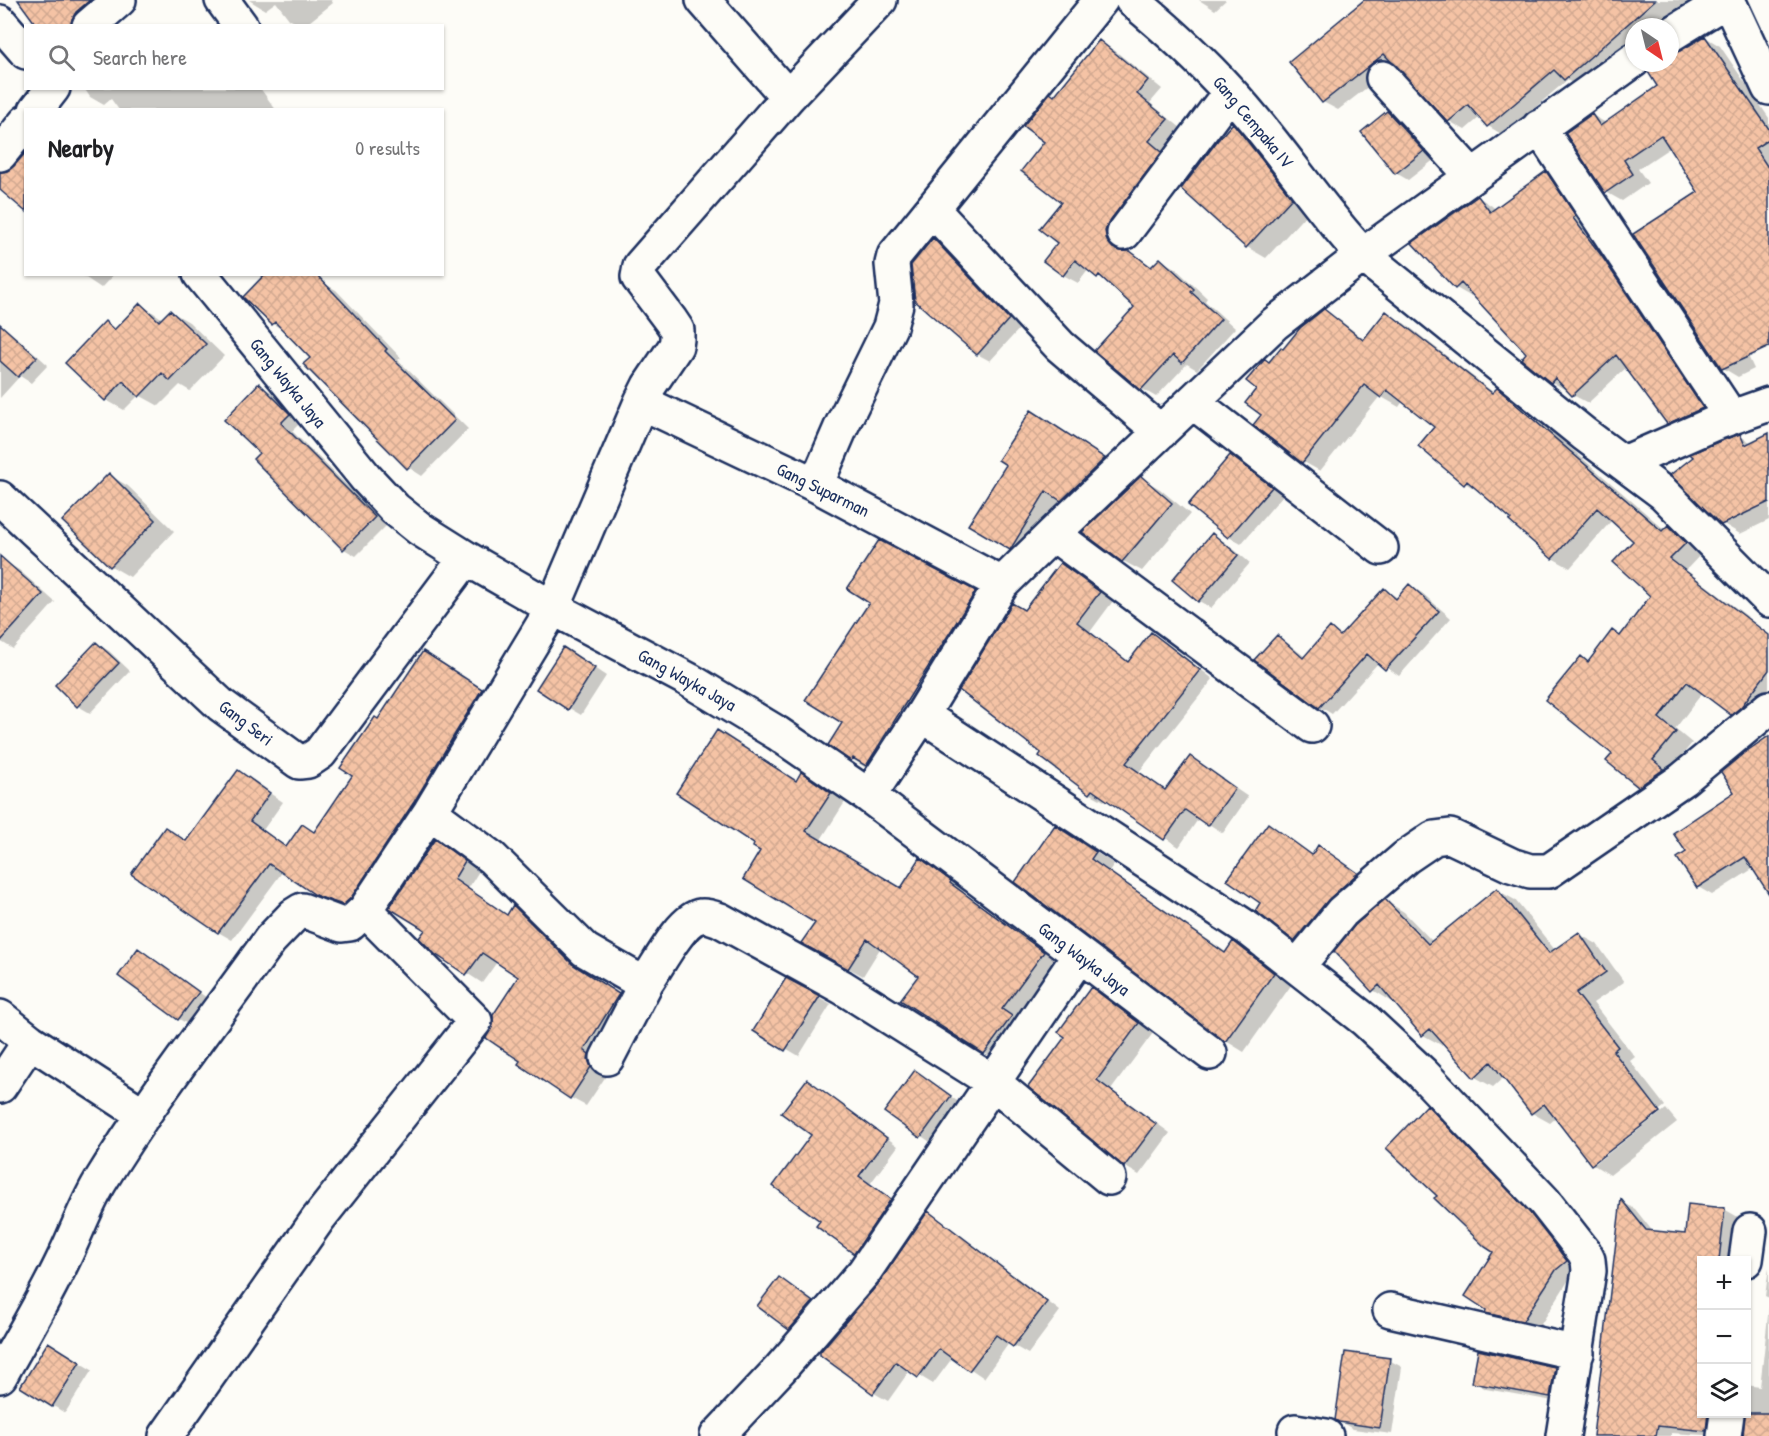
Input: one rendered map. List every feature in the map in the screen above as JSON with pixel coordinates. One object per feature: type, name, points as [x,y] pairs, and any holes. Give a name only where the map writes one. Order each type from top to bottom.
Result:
[{"type":"street","points":[[91,24],[119,0]]},
{"type":"street","points":[[222,0],[240,24]]},
{"type":"street","points":[[703,0],[788,97]]},
{"type":"street","points":[[0,1376],[45,1296],[84,1211],[100,1182],[144,1115],[270,940],[294,915],[305,911],[346,925],[364,910],[430,812],[553,608],[641,402],[676,346],[677,330],[638,277],[638,270],[788,97],[880,0]]},
{"type":"street","points":[[816,485],[842,425],[890,327],[896,304],[894,256],[1101,0]]},
{"type":"street","name":"Gang Cempaka IV","points":[[1132,0],[1178,38],[1230,92],[1363,255],[1584,434],[1663,493],[1769,600]]},
{"type":"street","points":[[1679,30],[1728,0],[1769,88]]},
{"type":"street","points":[[0,22],[24,50]]},
{"type":"street","points":[[869,796],[922,715],[1002,584],[1053,534],[1274,324],[1363,255],[1625,66]]},
{"type":"street","points":[[1383,78],[1472,176]]},
{"type":"street","points":[[38,108],[52,90]]},
{"type":"street","points":[[56,90],[69,108]]},
{"type":"street","points":[[1124,233],[1230,92]]},
{"type":"street","points":[[0,154],[24,124]]},
{"type":"street","points":[[1539,127],[1731,417]]},
{"type":"street","points":[[932,209],[1060,346],[1161,432]]},
{"type":"street","name":"Gang Wayka Jaya","points":[[202,276],[366,478],[395,509],[420,529],[553,608],[689,680],[777,733],[869,796],[1210,1053]]},
{"type":"street","name":"Gang Suparman","points":[[641,402],[816,485],[1002,584]]},
{"type":"street","points":[[1193,402],[1381,548]]},
{"type":"street","points":[[1624,463],[1731,417],[1769,404]]},
{"type":"street","name":"Gang Seri","points":[[0,498],[221,705],[299,762],[308,761],[320,753],[466,558]]},
{"type":"street","points":[[1053,534],[1312,726]]},
{"type":"street","points":[[1298,966],[1342,912],[1406,857],[1434,838],[1450,836],[1511,865],[1530,871],[1550,871],[1683,779],[1769,708]]},
{"type":"street","points":[[922,715],[1251,930],[1298,966],[1365,1020],[1423,1074],[1544,1201],[1577,1242],[1588,1260],[1589,1271],[1563,1436]]},
{"type":"street","points":[[430,812],[492,858],[585,950],[632,978],[647,981]]},
{"type":"street","points":[[166,1436],[318,1219],[475,1021],[364,910]]},
{"type":"street","points":[[607,1058],[647,981],[683,925],[693,918],[707,916],[730,924],[842,987],[993,1082],[1109,1178]]},
{"type":"street","points":[[717,1436],[780,1369],[864,1272],[1079,956]]},
{"type":"street","points":[[0,1017],[30,1041],[144,1115]]},
{"type":"street","points":[[0,1086],[30,1041]]},
{"type":"street","points":[[1390,1310],[1577,1353]]},
{"type":"street","points":[[1724,1436],[1726,1418]]},
{"type":"building","points":[[18,0],[90,0],[76,12],[71,24],[36,24]]},
{"type":"building","points":[[1364,0],[1655,0],[1635,18],[1625,18],[1625,26],[1564,80],[1554,70],[1487,127],[1468,105],[1448,122],[1384,54],[1322,103],[1289,62]]},
{"type":"building","points":[[1705,36],[1769,129],[1769,139],[1755,148],[1769,169],[1769,347],[1722,369],[1633,234],[1698,192],[1661,135],[1624,160],[1633,174],[1605,193],[1565,133],[1592,114],[1600,126],[1657,86],[1648,72],[1679,72],[1680,51]]},
{"type":"building","points":[[1099,40],[1148,80],[1137,94],[1168,119],[1149,141],[1162,152],[1109,222],[1105,231],[1107,241],[1113,248],[1130,251],[1151,267],[1160,258],[1194,289],[1191,292],[1221,319],[1182,363],[1173,355],[1141,390],[1094,351],[1134,307],[1099,275],[1097,278],[1075,260],[1063,276],[1043,261],[1057,243],[1039,229],[1061,202],[1021,171],[1044,142],[1023,126],[1050,93],[1054,96]]},
{"type":"building","points":[[1387,111],[1424,151],[1395,174],[1361,132]]},
{"type":"building","points":[[1233,123],[1292,198],[1246,248],[1181,189]]},
{"type":"building","points":[[24,154],[24,210],[0,190],[0,172],[7,171]]},
{"type":"building","points":[[1546,171],[1576,216],[1573,218],[1601,255],[1703,408],[1667,424],[1616,355],[1572,396],[1555,378],[1551,383],[1521,359],[1526,353],[1461,283],[1455,289],[1412,243],[1478,196],[1490,212]]},
{"type":"building","points":[[933,238],[1009,319],[977,355],[915,301],[911,265]]},
{"type":"building","points":[[263,276],[318,276],[387,349],[385,351],[455,420],[407,469],[303,364],[310,358],[275,322],[272,325],[243,297]]},
{"type":"building","points":[[140,303],[159,321],[170,310],[206,344],[170,381],[162,373],[139,397],[123,381],[105,401],[65,363],[105,321],[114,330]]},
{"type":"building","points":[[1324,309],[1363,340],[1386,311],[1492,393],[1497,388],[1662,531],[1668,525],[1686,543],[1670,559],[1769,635],[1769,670],[1741,707],[1731,715],[1687,682],[1659,718],[1676,732],[1653,760],[1664,769],[1638,787],[1606,761],[1612,754],[1545,700],[1581,656],[1588,662],[1612,630],[1620,636],[1650,596],[1613,562],[1633,541],[1597,508],[1552,559],[1467,481],[1464,485],[1418,446],[1434,427],[1387,390],[1381,398],[1364,385],[1302,463],[1253,425],[1261,415],[1245,403],[1256,389],[1246,381],[1265,359],[1269,362],[1300,328]]},
{"type":"building","points":[[0,324],[37,357],[18,377],[0,361]]},
{"type":"building","points":[[259,383],[290,414],[281,423],[375,517],[343,550],[253,459],[259,453],[224,420]]},
{"type":"building","points":[[1031,410],[1105,458],[1061,501],[1046,491],[1010,550],[968,525],[1006,465],[998,460]]},
{"type":"building","points":[[1769,433],[1769,502],[1721,525],[1670,475],[1693,457],[1690,454],[1720,441],[1740,434],[1745,445]]},
{"type":"building","points":[[1230,455],[1272,487],[1228,538],[1188,505]]},
{"type":"building","points":[[109,473],[156,520],[110,567],[62,521]]},
{"type":"building","points":[[1141,476],[1172,503],[1122,562],[1082,532]]},
{"type":"building","points":[[1212,533],[1238,555],[1198,602],[1172,580]]},
{"type":"building","points":[[879,540],[976,591],[866,766],[853,758],[851,761],[828,745],[842,723],[805,700],[869,603],[847,589]]},
{"type":"building","points":[[0,556],[43,594],[0,642]]},
{"type":"building","points":[[1060,563],[1100,592],[1077,622],[1128,662],[1151,632],[1200,670],[1126,763],[1165,790],[1190,756],[1235,788],[1208,826],[1185,810],[1164,840],[1092,790],[1089,794],[1039,756],[1041,753],[959,690],[1012,603],[1024,610]]},
{"type":"building","points":[[1409,584],[1439,611],[1385,670],[1367,654],[1319,708],[1254,660],[1277,635],[1303,658],[1330,627],[1340,636],[1384,588],[1396,599]]},
{"type":"building","points":[[96,642],[119,663],[77,707],[55,685]]},
{"type":"building","points":[[563,647],[595,668],[568,710],[536,689]]},
{"type":"building","points":[[423,651],[482,689],[414,802],[351,898],[343,905],[317,896],[269,864],[218,933],[131,874],[165,827],[186,841],[238,770],[270,793],[250,821],[286,847],[302,824],[314,832],[352,776],[340,768],[375,717],[378,719]]},
{"type":"building","points":[[717,730],[796,781],[801,772],[831,793],[806,831],[901,888],[920,858],[1044,952],[1002,1009],[1012,1016],[984,1054],[900,1000],[918,976],[867,939],[848,969],[801,943],[815,923],[743,879],[760,851],[753,847],[754,844],[676,793]]},
{"type":"building","points":[[1769,736],[1769,894],[1745,857],[1697,888],[1677,858],[1686,852],[1673,833],[1734,792],[1721,772]]},
{"type":"building","points":[[1268,823],[1312,855],[1318,845],[1358,873],[1328,900],[1294,941],[1255,911],[1260,903],[1227,880]]},
{"type":"building","points":[[1055,825],[1096,852],[1091,859],[1225,953],[1233,941],[1274,973],[1225,1042],[1015,882]]},
{"type":"building","points":[[435,839],[465,861],[454,879],[507,915],[513,905],[572,964],[619,994],[584,1050],[589,1054],[591,1067],[570,1099],[518,1064],[520,1061],[486,1038],[493,1025],[493,1015],[518,977],[482,953],[466,975],[435,954],[419,938],[425,930],[389,908]]},
{"type":"building","points":[[1497,888],[1549,953],[1579,932],[1606,972],[1576,993],[1618,1047],[1613,1051],[1660,1112],[1591,1165],[1544,1104],[1531,1114],[1491,1062],[1474,1078],[1430,1029],[1422,1036],[1379,985],[1372,992],[1334,951],[1355,925],[1385,899],[1428,944]]},
{"type":"building","points":[[138,948],[199,992],[178,1020],[118,976]]},
{"type":"building","points":[[786,978],[820,996],[785,1051],[753,1031]]},
{"type":"building","points":[[1091,987],[1139,1023],[1097,1080],[1156,1124],[1124,1167],[1028,1087],[1065,1037],[1058,1032]]},
{"type":"building","points":[[915,1070],[951,1096],[920,1138],[884,1112]]},
{"type":"building","points":[[807,1079],[887,1138],[859,1176],[891,1199],[854,1254],[816,1226],[820,1221],[773,1186],[811,1135],[781,1113]]},
{"type":"building","points":[[1427,1105],[1530,1213],[1567,1261],[1556,1270],[1523,1321],[1485,1313],[1486,1310],[1465,1296],[1493,1252],[1434,1198],[1437,1196],[1386,1148]]},
{"type":"building","points":[[1621,1199],[1646,1230],[1685,1234],[1688,1204],[1725,1208],[1719,1256],[1697,1256],[1697,1418],[1707,1418],[1706,1431],[1658,1426],[1656,1436],[1593,1436]]},
{"type":"building","points":[[928,1211],[1047,1302],[1013,1347],[996,1335],[969,1371],[939,1349],[918,1378],[896,1362],[873,1394],[820,1355],[820,1352],[878,1284]]},
{"type":"building","points":[[779,1277],[813,1302],[789,1330],[757,1306]]},
{"type":"building","points":[[48,1342],[80,1362],[52,1407],[20,1387]]},
{"type":"building","points":[[1478,1350],[1555,1367],[1550,1397],[1472,1383]]},
{"type":"building","points":[[1345,1352],[1390,1358],[1380,1428],[1335,1420]]},
{"type":"building","points":[[1751,1413],[1769,1413],[1769,1436],[1743,1436],[1745,1418],[1751,1418]]}]
